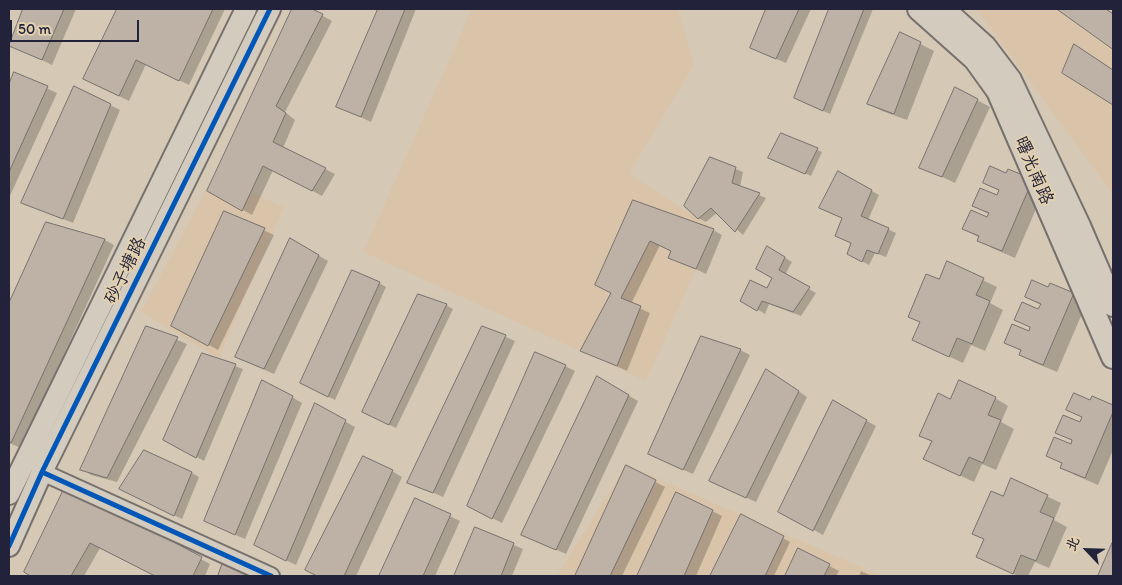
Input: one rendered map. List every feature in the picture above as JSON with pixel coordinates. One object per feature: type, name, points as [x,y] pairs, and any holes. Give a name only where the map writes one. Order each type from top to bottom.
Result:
[{"type":"main road","name":"曙光南路","points":[[919,9],[975,59],[998,91],[1113,357]]},
{"type":"main road","name":"曙光南路","points":[[943,9],[985,46],[1010,80],[1079,226],[1113,305]]},
{"type":"street","name":"砂子塘路","points":[[9,494],[246,9]]},
{"type":"street","name":"砂子塘路","points":[[9,546],[42,472],[270,9]]},
{"type":"street","points":[[42,472],[271,576]]},
{"type":"shaded area","points":[[472,9],[678,9],[694,65],[629,174],[714,229],[646,381],[363,252]]},
{"type":"shaded area","points":[[976,9],[1113,9],[1113,194]]},
{"type":"shaded area","points":[[213,177],[284,207],[219,358],[141,312]]},
{"type":"shaded area","points":[[626,465],[882,576],[557,576]]},
{"type":"building","points":[[23,9],[64,9],[42,60],[9,46]]},
{"type":"building","points":[[117,9],[213,9],[179,81],[136,60],[119,96],[83,79]]},
{"type":"building","points":[[292,9],[312,9],[323,14],[276,106],[286,113],[273,142],[326,168],[312,191],[263,166],[242,211],[207,191]]},
{"type":"building","points":[[378,9],[405,9],[361,117],[336,107]]},
{"type":"building","points":[[766,9],[799,9],[776,59],[750,48]]},
{"type":"building","points":[[829,9],[864,9],[823,111],[794,98]]},
{"type":"building","points":[[1057,9],[1106,9],[1113,14],[1113,49]]},
{"type":"building","points":[[900,32],[921,42],[894,114],[867,104]]},
{"type":"building","points":[[1074,44],[1113,70],[1113,105],[1062,73]]},
{"type":"building","points":[[14,72],[48,86],[9,172],[9,84]]},
{"type":"building","points":[[74,86],[111,104],[63,219],[21,203]]},
{"type":"building","points":[[955,87],[978,99],[942,177],[919,168]]},
{"type":"building","points":[[781,133],[818,148],[805,174],[768,158]]},
{"type":"building","points":[[710,157],[736,167],[732,183],[760,193],[735,232],[711,208],[698,219],[684,206]]},
{"type":"building","points":[[990,166],[1006,173],[1008,169],[1033,179],[1002,251],[977,241],[979,236],[962,229],[971,210],[987,217],[989,213],[972,206],[980,188],[997,195],[999,190],[983,183]]},
{"type":"building","points":[[838,171],[872,190],[861,216],[889,228],[878,254],[867,250],[862,262],[847,254],[851,243],[835,236],[842,218],[819,208]]},
{"type":"building","points":[[633,200],[714,229],[696,269],[668,258],[671,251],[650,241],[621,298],[641,306],[617,366],[580,351],[611,293],[595,285]]},
{"type":"building","points":[[224,211],[265,228],[208,346],[171,326]]},
{"type":"building","points":[[46,222],[105,239],[11,443],[9,442],[9,303]]},
{"type":"building","points":[[290,238],[319,255],[264,369],[235,357]]},
{"type":"building","points":[[767,246],[785,257],[779,270],[810,287],[793,312],[762,301],[757,311],[740,301],[750,280],[767,288],[772,278],[756,269]]},
{"type":"building","points":[[947,261],[984,278],[976,295],[990,301],[972,344],[957,338],[949,357],[912,340],[920,322],[908,317],[926,274],[939,279]]},
{"type":"building","points":[[352,270],[380,282],[328,397],[300,383]]},
{"type":"building","points":[[1032,280],[1048,287],[1050,283],[1074,293],[1043,365],[1019,355],[1021,350],[1004,343],[1012,324],[1029,331],[1030,327],[1014,320],[1022,302],[1038,309],[1041,304],[1025,297]]},
{"type":"building","points":[[418,294],[447,304],[389,425],[362,412]]},
{"type":"building","points":[[146,326],[178,337],[107,478],[80,470]]},
{"type":"building","points":[[482,326],[506,335],[433,493],[407,483]]},
{"type":"building","points":[[701,336],[741,349],[683,470],[648,454]]},
{"type":"building","points":[[535,352],[566,365],[492,519],[467,506]]},
{"type":"building","points":[[202,353],[236,364],[196,458],[163,440]]},
{"type":"building","points":[[766,369],[799,391],[746,498],[709,481]]},
{"type":"building","points":[[597,376],[629,395],[556,550],[521,535]]},
{"type":"building","points":[[262,380],[293,396],[235,535],[204,521]]},
{"type":"building","points":[[959,380],[996,397],[988,415],[1001,420],[983,463],[969,457],[960,476],[923,459],[932,441],[919,436],[938,393],[950,399]]},
{"type":"building","points":[[1074,393],[1090,400],[1092,396],[1113,405],[1113,412],[1085,478],[1060,468],[1062,463],[1046,456],[1054,437],[1071,444],[1072,440],[1055,433],[1063,415],[1080,422],[1082,417],[1066,410]]},
{"type":"building","points":[[833,400],[867,420],[813,531],[778,512]]},
{"type":"building","points":[[315,403],[346,420],[286,561],[254,545]]},
{"type":"building","points":[[144,450],[192,472],[174,516],[119,489]]},
{"type":"building","points":[[363,456],[393,470],[344,576],[317,576],[305,570]]},
{"type":"building","points":[[626,465],[656,480],[610,576],[575,576]]},
{"type":"building","points":[[1011,478],[1048,495],[1040,512],[1054,518],[1036,561],[1021,555],[1013,574],[976,557],[984,539],[972,534],[991,491],[1003,496]]},
{"type":"building","points":[[66,485],[202,557],[193,576],[155,576],[90,543],[71,576],[30,576],[24,572]]},
{"type":"building","points":[[676,492],[713,510],[684,576],[637,576]]},
{"type":"building","points":[[415,498],[451,514],[423,576],[379,576]]},
{"type":"building","points":[[741,514],[784,536],[765,576],[710,576]]},
{"type":"building","points":[[475,527],[514,543],[501,576],[454,576]]},
{"type":"building","points":[[1112,543],[1113,576],[1098,576]]},
{"type":"building","points":[[798,548],[830,564],[824,576],[785,576]]},
{"type":"building","points":[[223,562],[258,576],[218,576]]},
{"type":"cycle path","points":[[9,546],[42,472],[270,9]]},
{"type":"cycle path","points":[[42,472],[271,576]]}]
